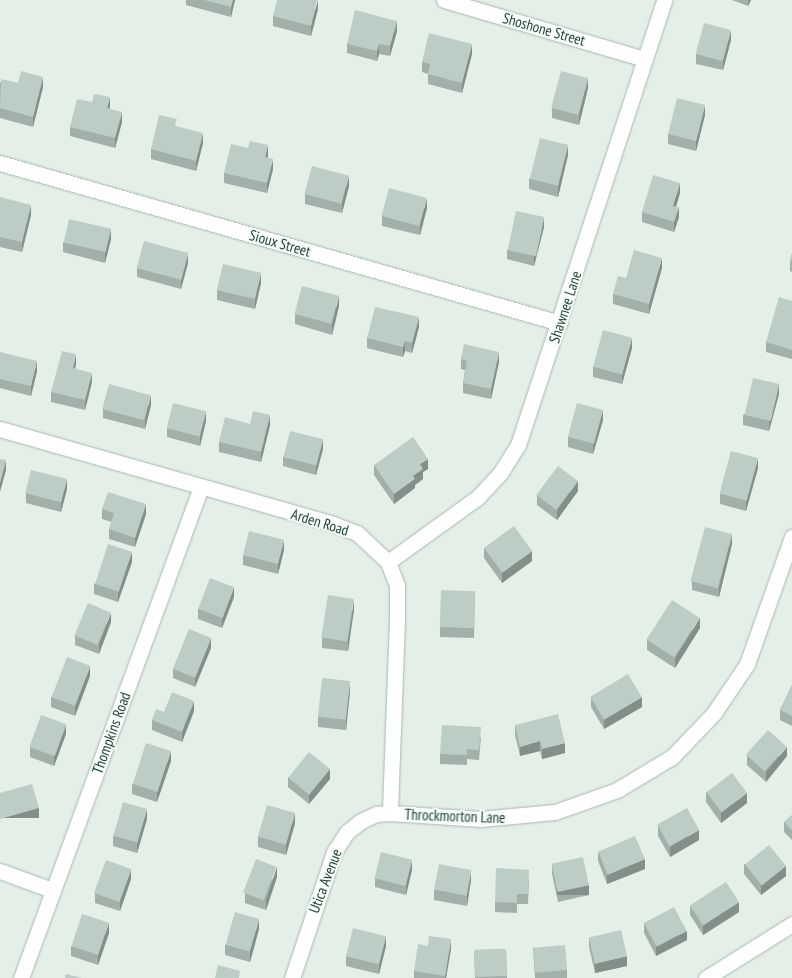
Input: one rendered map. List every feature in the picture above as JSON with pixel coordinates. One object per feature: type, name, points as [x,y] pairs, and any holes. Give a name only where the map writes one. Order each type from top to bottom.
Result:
[{"type":"street","name":"Shoshone Street","points":[[444,0],[645,59]]},
{"type":"street","name":"Shawnee Lane","points":[[388,562],[478,497],[501,472],[518,445],[529,419],[664,0]]},
{"type":"street","name":"Sioux Street","points":[[0,163],[560,323]]},
{"type":"street","name":"Arden Road","points":[[0,429],[357,533],[388,562],[397,586],[390,813]]},
{"type":"street","name":"Thompkins Road","points":[[20,978],[201,487]]},
{"type":"street","name":"Throckmorton Lane","points":[[390,813],[481,820],[555,812],[616,790],[666,761],[714,713],[747,664],[792,537]]},
{"type":"street","name":"Utica Avenue","points":[[292,978],[334,852],[347,832],[361,821],[376,814],[390,813]]},
{"type":"street","points":[[0,872],[52,890]]},
{"type":"street","points":[[706,978],[792,924]]},
{"type":"building","points":[[204,0],[233,0],[231,7]]},
{"type":"building","points":[[277,0],[317,0],[311,26],[273,16]]},
{"type":"building","points":[[355,10],[397,21],[390,46],[379,44],[377,51],[347,44]]},
{"type":"building","points":[[704,23],[731,30],[723,61],[696,54]]},
{"type":"building","points":[[429,33],[472,44],[462,83],[428,74],[430,64],[422,62]]},
{"type":"building","points":[[21,71],[43,77],[33,117],[0,108],[1,79],[18,83]]},
{"type":"building","points":[[561,71],[588,78],[578,115],[551,108]]},
{"type":"building","points":[[94,94],[110,97],[107,108],[122,112],[115,138],[70,127],[77,99],[92,102]]},
{"type":"building","points":[[677,98],[705,105],[696,141],[668,134]]},
{"type":"building","points":[[159,115],[177,119],[175,126],[203,133],[196,161],[151,149]]},
{"type":"building","points":[[540,138],[568,145],[558,186],[530,179]]},
{"type":"building","points":[[250,141],[268,145],[265,157],[273,159],[267,183],[224,173],[231,144],[248,148]]},
{"type":"building","points":[[312,166],[349,176],[341,204],[304,194]]},
{"type":"building","points":[[653,175],[680,183],[673,206],[679,207],[674,222],[642,212]]},
{"type":"building","points":[[389,188],[427,198],[419,226],[381,216]]},
{"type":"building","points":[[0,197],[31,205],[22,242],[0,237]]},
{"type":"building","points":[[516,211],[544,217],[536,256],[508,250]]},
{"type":"building","points":[[69,219],[111,229],[105,252],[64,242]]},
{"type":"building","points":[[144,241],[188,253],[181,280],[137,268]]},
{"type":"building","points":[[634,250],[662,258],[649,304],[613,294],[618,276],[626,278]]},
{"type":"building","points":[[223,264],[261,273],[255,299],[217,290]]},
{"type":"building","points":[[302,286],[339,296],[331,324],[294,314]]},
{"type":"building","points":[[779,297],[792,301],[792,350],[766,342]]},
{"type":"building","points":[[375,307],[419,317],[412,343],[405,341],[403,347],[367,338]]},
{"type":"building","points":[[603,330],[632,338],[622,374],[593,367]]},
{"type":"building","points":[[464,344],[499,352],[491,389],[463,383],[467,361],[461,359]]},
{"type":"building","points":[[62,351],[76,354],[73,368],[92,373],[85,400],[51,392]]},
{"type":"building","points":[[0,352],[37,361],[31,386],[0,379]]},
{"type":"building","points":[[753,378],[779,384],[771,421],[744,415]]},
{"type":"building","points":[[109,384],[151,395],[144,420],[102,409]]},
{"type":"building","points":[[173,403],[206,411],[200,436],[167,428]]},
{"type":"building","points":[[577,403],[603,410],[594,444],[568,437]]},
{"type":"building","points":[[253,411],[270,415],[261,452],[219,442],[225,417],[250,424]]},
{"type":"building","points":[[290,431],[323,439],[316,465],[283,457]]},
{"type":"building","points":[[413,437],[428,459],[420,464],[423,469],[413,476],[415,479],[394,494],[374,465]]},
{"type":"building","points":[[731,451],[758,458],[747,501],[720,494]]},
{"type":"building","points":[[0,459],[6,460],[0,482]]},
{"type":"building","points":[[558,466],[578,481],[556,510],[536,495]]},
{"type":"building","points":[[31,470],[67,479],[61,502],[25,493]]},
{"type":"building","points":[[108,492],[146,504],[135,538],[109,529],[114,513],[102,509]]},
{"type":"building","points":[[514,526],[532,551],[502,573],[484,548]]},
{"type":"building","points":[[705,527],[732,534],[718,588],[691,581]]},
{"type":"building","points":[[249,531],[284,540],[278,564],[243,555]]},
{"type":"building","points":[[108,544],[132,552],[119,592],[95,584]]},
{"type":"building","points":[[210,578],[234,587],[222,618],[198,609]]},
{"type":"building","points":[[441,590],[475,591],[474,628],[440,627]]},
{"type":"building","points":[[328,595],[354,599],[347,642],[321,637]]},
{"type":"building","points":[[672,600],[700,618],[674,657],[646,639]]},
{"type":"building","points":[[88,603],[111,613],[97,645],[74,635]]},
{"type":"building","points":[[189,629],[211,638],[195,678],[173,669]]},
{"type":"building","points":[[67,657],[90,666],[75,706],[52,697]]},
{"type":"building","points":[[628,674],[642,697],[604,720],[590,697]]},
{"type":"building","points":[[322,678],[350,681],[346,720],[318,717]]},
{"type":"building","points":[[792,685],[792,716],[780,710]]},
{"type":"building","points":[[172,692],[194,701],[182,732],[152,720],[156,709],[164,712]]},
{"type":"building","points":[[558,714],[565,743],[542,749],[540,741],[520,747],[515,725]]},
{"type":"building","points":[[41,715],[66,724],[55,756],[29,747]]},
{"type":"building","points":[[442,725],[481,727],[479,750],[467,749],[467,755],[440,754]]},
{"type":"building","points":[[768,730],[787,747],[764,771],[746,755]]},
{"type":"building","points":[[146,743],[171,751],[157,792],[133,784]]},
{"type":"building","points":[[309,752],[330,769],[309,795],[288,778]]},
{"type":"building","points":[[732,773],[747,793],[721,812],[706,792]]},
{"type":"building","points":[[32,784],[39,808],[0,819],[0,793]]},
{"type":"building","points":[[123,802],[147,809],[137,843],[113,836]]},
{"type":"building","points":[[267,805],[295,813],[286,845],[258,837]]},
{"type":"building","points":[[687,808],[699,830],[669,846],[657,824]]},
{"type":"building","points":[[792,815],[792,830],[784,822]]},
{"type":"building","points":[[635,836],[645,859],[608,875],[598,852]]},
{"type":"building","points":[[769,845],[786,866],[762,885],[745,865]]},
{"type":"building","points":[[381,852],[412,860],[406,886],[374,878]]},
{"type":"building","points":[[583,857],[589,885],[558,892],[552,864]]},
{"type":"building","points":[[256,859],[277,867],[264,900],[243,893]]},
{"type":"building","points":[[106,860],[131,869],[119,902],[94,893]]},
{"type":"building","points":[[439,864],[471,870],[466,896],[434,890]]},
{"type":"building","points":[[496,868],[529,870],[528,894],[517,894],[517,903],[495,902]]},
{"type":"building","points":[[726,882],[739,902],[703,926],[690,905]]},
{"type":"building","points":[[674,907],[687,931],[657,947],[644,923]]},
{"type":"building","points":[[235,912],[259,919],[250,952],[226,945]]},
{"type":"building","points":[[82,914],[109,923],[98,955],[71,946]]},
{"type":"building","points":[[353,928],[386,936],[379,964],[346,956]]},
{"type":"building","points":[[621,930],[627,956],[595,964],[589,937]]},
{"type":"building","points":[[429,936],[451,939],[445,976],[414,971],[418,944],[428,946]]},
{"type":"building","points":[[565,945],[567,970],[535,973],[533,948]]},
{"type":"building","points":[[506,949],[507,976],[475,977],[474,950]]},
{"type":"building","points":[[218,965],[240,971],[239,978],[215,978]]},
{"type":"building","points":[[66,974],[82,978],[65,978]]}]
